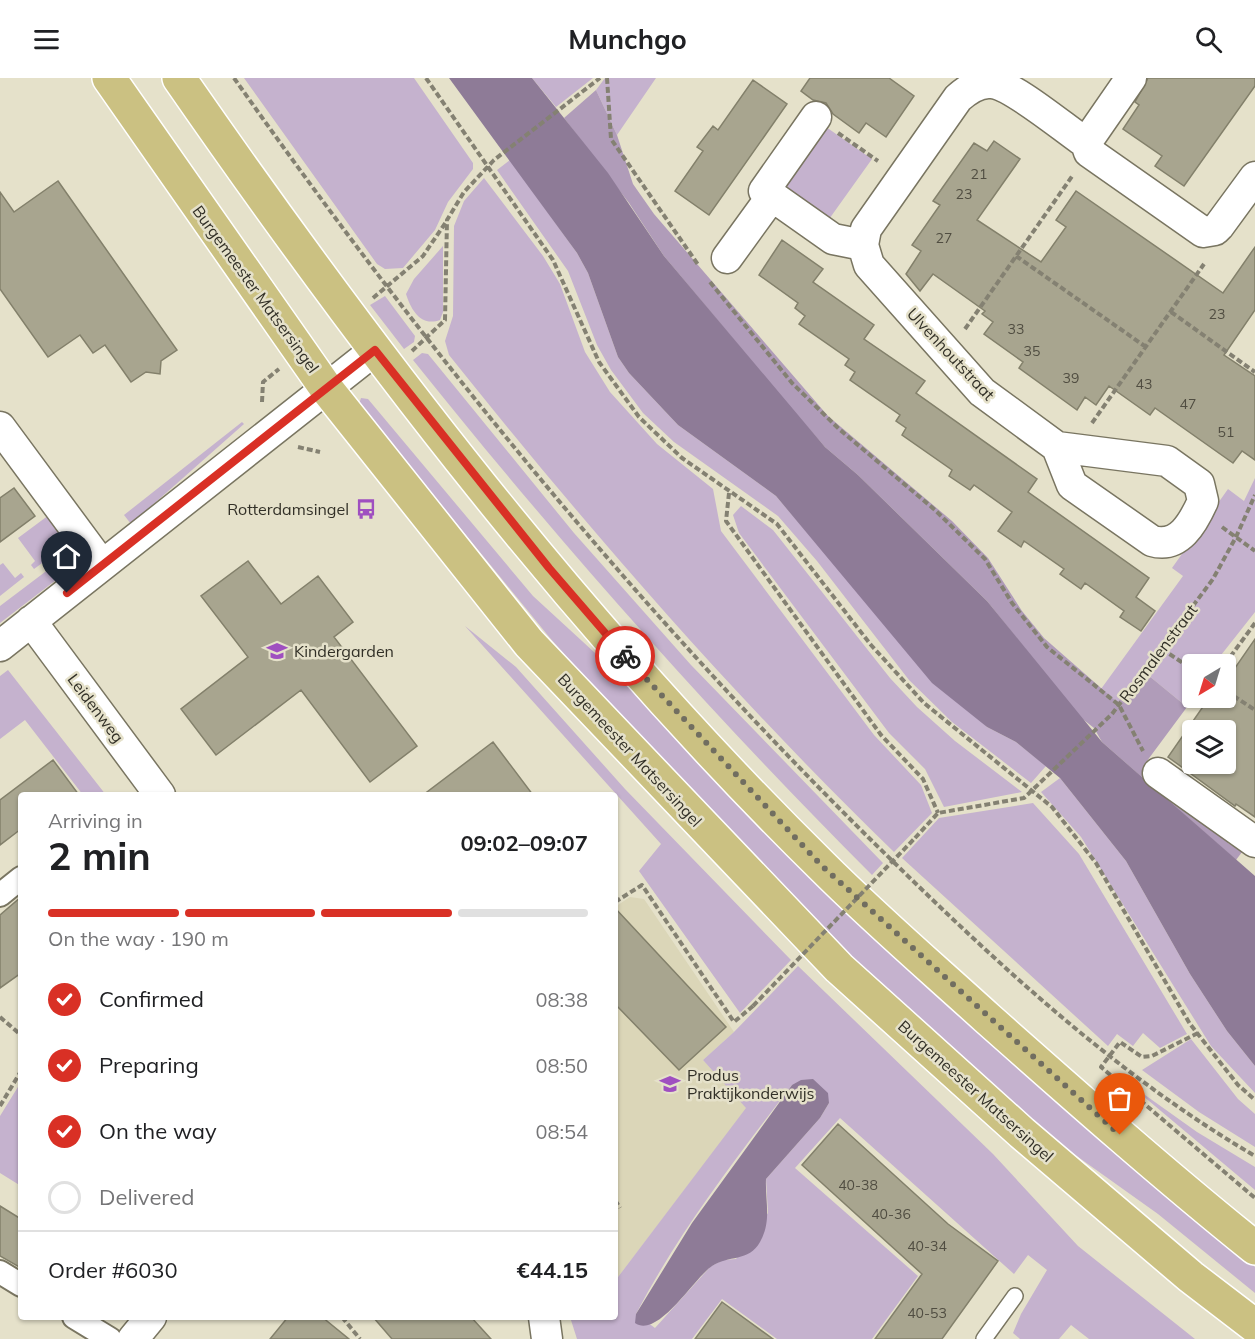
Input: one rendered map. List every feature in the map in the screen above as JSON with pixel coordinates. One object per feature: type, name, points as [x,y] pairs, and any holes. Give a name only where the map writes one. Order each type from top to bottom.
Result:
[{"type":"main road","name":"Burgemeester Matsersingel","points":[[109,78],[326,388],[529,643],[824,953],[1022,1133],[1191,1277],[1255,1326]]},
{"type":"main road","points":[[179,78],[255,188],[375,350],[549,568],[625,656],[813,857],[1086,1106],[1255,1248]]},
{"type":"street","points":[[1086,144],[1131,78]]},
{"type":"street","points":[[816,117],[764,191],[833,239],[863,245],[866,229],[958,98],[981,81],[1010,90],[1086,144],[1089,152],[1203,232],[1215,230],[1220,226],[1255,177]]},
{"type":"street","points":[[728,258],[772,196]]},
{"type":"street","name":"Ulvenhoutstraat","points":[[863,245],[869,265],[982,392],[1066,448],[1167,460],[1199,484],[1203,501],[1199,510]]},
{"type":"street","points":[[0,646],[375,350]]},
{"type":"street","points":[[0,427],[102,565]]},
{"type":"street","points":[[1066,448],[1072,485],[1152,540],[1172,542],[1199,510]]},
{"type":"street","name":"Leidenweg","points":[[31,621],[158,792]]},
{"type":"street","points":[[1158,773],[1255,842]]},
{"type":"street","points":[[0,894],[18,880]]},
{"type":"street","points":[[0,1272],[18,1283]]},
{"type":"street","points":[[79,1320],[110,1339]]},
{"type":"street","points":[[133,1339],[149,1320]]},
{"type":"street","points":[[544,1320],[547,1339]]},
{"type":"lane","points":[[984,1339],[1015,1296]]},
{"type":"path","points":[[234,78],[386,288],[426,339],[599,550],[684,646],[790,759],[914,882],[1010,972],[1149,1087],[1255,1156]]},
{"type":"path","points":[[426,78],[553,260],[599,362],[639,417],[682,458],[729,493],[777,524],[871,645],[924,703],[1052,807],[1096,863],[1198,1033],[1238,1085],[1255,1100]]},
{"type":"path","points":[[386,288],[423,256],[464,192],[494,160],[600,78]]},
{"type":"path","points":[[607,78],[611,139],[710,282],[792,383],[839,429],[935,510],[985,559],[1012,603],[1047,647],[1119,705],[1149,763],[1158,773]]},
{"type":"path","points":[[816,117],[901,178]]},
{"type":"path","points":[[948,353],[1075,172]]},
{"type":"path","points":[[426,339],[445,321],[447,220]]},
{"type":"path","points":[[1016,256],[1146,347]]},
{"type":"path","points":[[1066,448],[1146,347],[1204,264]]},
{"type":"path","points":[[1171,312],[1255,372]]},
{"type":"path","points":[[618,900],[642,885],[734,1022],[753,1006],[938,813],[923,779],[881,735],[726,521],[729,493]]},
{"type":"path","name":"Rosmalenstraat","points":[[938,813],[1024,798],[1112,714],[1213,579],[1255,495]]},
{"type":"path","points":[[1199,510],[1255,551]]},
{"type":"path","points":[[1232,654],[1255,623]]},
{"type":"path","points":[[1162,649],[1182,662]]},
{"type":"path","points":[[1236,698],[1255,710]]},
{"type":"path","points":[[0,1017],[18,1032]]},
{"type":"path","points":[[1198,1033],[1152,1056],[1142,1057],[1120,1042],[1101,1067],[1255,1198]]},
{"type":"path","points":[[0,1106],[18,1076]]},
{"type":"path","points":[[618,1204],[621,1208]]},
{"type":"path","points":[[344,1320],[360,1339]]},
{"type":"shaded area","points":[[244,78],[414,78],[473,163],[473,169],[448,202],[435,230],[403,268],[385,269],[377,264]]},
{"type":"shaded area","points":[[449,78],[532,78],[608,173],[664,256],[825,447],[858,475],[987,601],[1102,742],[1255,876],[1255,1066],[1227,1031],[1190,974],[1126,861],[1060,778],[1016,742],[987,727],[932,683],[776,496],[678,425],[629,373],[618,357],[588,273],[577,253]]},
{"type":"shaded area","points":[[532,78],[593,78],[556,107]]},
{"type":"shaded area","points":[[605,78],[656,78],[617,135],[596,90]]},
{"type":"shaded area","points":[[596,90],[617,135],[633,184],[654,214],[828,416],[952,521],[988,558],[1022,611],[1044,638],[1117,702],[1148,675],[1182,703],[1182,708],[1186,708],[1144,765],[1232,828],[1228,843],[1242,852],[1236,860],[1102,742],[1094,728],[1080,717],[987,601],[858,475],[825,447],[664,256],[629,203],[564,118]]},
{"type":"shaded area","points":[[826,127],[872,159],[827,222],[782,190]]},
{"type":"shaded area","points":[[510,160],[577,253],[588,273],[618,357],[629,373],[678,425],[776,496],[851,584],[987,727],[1016,742],[1046,766],[1031,783],[952,722],[909,680],[817,561],[778,516],[674,442],[643,413],[611,370],[597,345],[568,271],[497,170]]},
{"type":"shaded area","points":[[484,178],[543,256],[560,284],[585,352],[610,392],[657,444],[713,489],[721,531],[874,735],[921,785],[932,813],[894,852],[777,733],[664,611],[501,420],[449,355],[445,341],[453,316],[454,226],[464,201]]},
{"type":"shaded area","points":[[443,246],[443,312],[440,320],[427,321],[414,311],[406,294],[414,279]]},
{"type":"shaded area","points":[[385,296],[415,336],[414,342],[404,349],[370,305]]},
{"type":"shaded area","points":[[422,353],[428,354],[574,533],[691,665],[883,863],[872,875],[752,751],[635,624],[413,360]]},
{"type":"shaded area","points":[[361,398],[368,399],[533,596],[631,686],[931,989],[1112,1149],[1255,1267],[1255,1293],[1158,1214],[1043,1132],[874,979],[802,908],[653,754],[550,638],[359,404]]},
{"type":"shaded area","points":[[242,422],[244,424],[131,524],[124,515]]},
{"type":"shaded area","points":[[1255,478],[1255,612],[1222,654],[1182,654],[1182,703],[1148,675],[1117,702],[1101,689],[1183,576],[1172,568],[1228,489],[1244,501]]},
{"type":"shaded area","points":[[741,506],[773,530],[890,678],[917,707],[955,741],[1022,792],[944,807],[925,769],[889,733],[739,533],[733,515]]},
{"type":"shaded area","points":[[49,515],[58,533],[58,546],[50,557],[34,569],[31,565],[35,561],[18,538]]},
{"type":"shaded area","points":[[3,563],[15,578],[21,573],[24,577],[0,596],[0,565]]},
{"type":"shaded area","points":[[49,569],[56,580],[0,623],[0,606]]},
{"type":"shaded area","points":[[465,626],[516,667],[625,789],[791,960],[740,1013],[639,871],[661,844],[618,796],[618,792],[614,792]]},
{"type":"shaded area","points":[[8,670],[104,792],[81,792],[25,720],[0,739],[0,676]]},
{"type":"shaded area","points":[[1060,778],[1126,861],[1190,974],[1227,1031],[1255,1066],[1255,1093],[1211,1046],[1081,837],[1041,792]]},
{"type":"shaded area","points":[[1033,803],[1079,854],[1187,1034],[1160,1048],[1143,1033],[1133,1046],[1117,1034],[1108,1046],[902,858],[939,818]]},
{"type":"shaded area","name":"Produs Praktijkonderwijs","points":[[630,897],[644,899],[734,1032],[703,1060],[747,1108],[618,1277],[618,905]]},
{"type":"shaded area","points":[[798,966],[993,1154],[1078,1246],[1195,1339],[1089,1339],[1071,1325],[1059,1339],[1020,1339],[1013,1333],[1021,1314],[1047,1270],[1028,1255],[1014,1274],[840,1118],[795,1168],[918,1276],[872,1339],[777,1339],[722,1299],[692,1339],[577,1339],[571,1320],[618,1320],[618,1277],[746,1108],[703,1060],[734,1032]],"holes":[[[792,1085],[829,1103],[820,1118],[766,1179],[768,1213],[736,1259],[723,1260],[711,1266],[655,1328],[636,1314],[689,1225]]]},
{"type":"shaded area","points":[[1191,1039],[1238,1099],[1255,1114],[1255,1147],[1199,1112],[1142,1070]]},
{"type":"shaded area","points":[[813,1079],[828,1093],[829,1103],[820,1118],[766,1179],[766,1227],[760,1242],[750,1253],[712,1266],[665,1315],[654,1323],[644,1326],[635,1323],[636,1314],[692,1223],[792,1085],[801,1080]]},
{"type":"shaded area","points":[[1124,1080],[1197,1132],[1255,1167],[1255,1190]]},
{"type":"shaded area","points":[[18,1087],[18,1184],[0,1173],[0,1116]]},
{"type":"building","points":[[810,78],[889,78],[914,96],[886,137],[866,123],[859,133],[833,114],[826,103],[813,100],[801,91]]},
{"type":"building","points":[[1148,78],[1255,78],[1255,86],[1184,186],[1155,166],[1162,156],[1123,129],[1139,105],[1135,102]]},
{"type":"building","points":[[753,80],[787,104],[709,215],[675,191],[703,151],[697,147],[713,126],[718,130]]},
{"type":"building","points":[[994,141],[1020,159],[977,220],[1041,262],[1066,227],[1056,220],[1076,191],[1223,293],[1255,247],[1255,310],[1224,355],[1255,376],[1255,460],[1242,451],[1233,463],[1155,408],[1150,415],[1109,386],[1096,405],[1085,397],[1077,410],[1019,368],[1023,362],[984,334],[993,322],[982,314],[985,311],[933,274],[920,291],[906,274],[921,251],[912,245],[940,205],[933,201],[974,143],[987,151]]},
{"type":"building","points":[[58,181],[177,350],[161,361],[160,374],[146,372],[131,382],[105,345],[93,353],[80,335],[48,357],[0,289],[0,192],[14,212]]},
{"type":"building","points":[[782,240],[823,269],[813,282],[874,325],[864,339],[925,381],[916,393],[1037,479],[1028,492],[1149,578],[1136,597],[1155,611],[1141,631],[1120,617],[1124,611],[1085,583],[1081,589],[1060,574],[1064,569],[1024,541],[1021,547],[998,531],[1012,512],[974,485],[970,490],[949,476],[952,470],[902,435],[906,428],[896,421],[900,415],[850,380],[855,372],[845,365],[849,359],[799,324],[805,316],[795,308],[798,303],[759,275]]},
{"type":"building","points":[[14,488],[35,516],[0,542],[0,498]]},
{"type":"building","points":[[248,561],[281,604],[318,576],[353,622],[334,637],[417,746],[370,782],[301,690],[216,755],[181,709],[248,657],[201,596]]},
{"type":"building","points":[[1255,639],[1255,817],[1236,804],[1235,806],[1191,774],[1236,774],[1236,720],[1194,720],[1202,708],[1236,708],[1236,667]]},
{"type":"building","points":[[1182,737],[1182,767],[1168,757]]},
{"type":"building","points":[[493,742],[531,792],[427,792]]},
{"type":"building","points":[[53,760],[77,792],[18,792],[18,831],[0,845],[0,800]]},
{"type":"building","points":[[18,900],[18,975],[0,988],[0,915]]},
{"type":"building","points":[[618,911],[726,1027],[679,1070],[618,1007]]},
{"type":"building","points":[[838,1124],[948,1224],[998,1261],[942,1339],[875,1339],[922,1274],[802,1165]]},
{"type":"building","points":[[0,1206],[18,1217],[18,1266],[0,1256]]},
{"type":"building","points":[[722,1302],[773,1339],[695,1339]]},
{"type":"building","points":[[286,1320],[326,1320],[349,1339],[270,1339]]},
{"type":"building","points":[[376,1320],[474,1320],[491,1339],[392,1339]]},
{"type":"way so far","points":[[625,656],[727,768],[821,865],[883,924],[1120,1135]]},
{"type":"place","name":"Rotterdamsingel","points":[[366,509]]},
{"type":"place","name":"Kindergarden","points":[[277,651]]},
{"type":"place","name":"Produs Praktijkonderwijs","points":[[670,1084]]},
{"type":"route","points":[[67,593],[375,350],[549,568],[625,656]]}]
